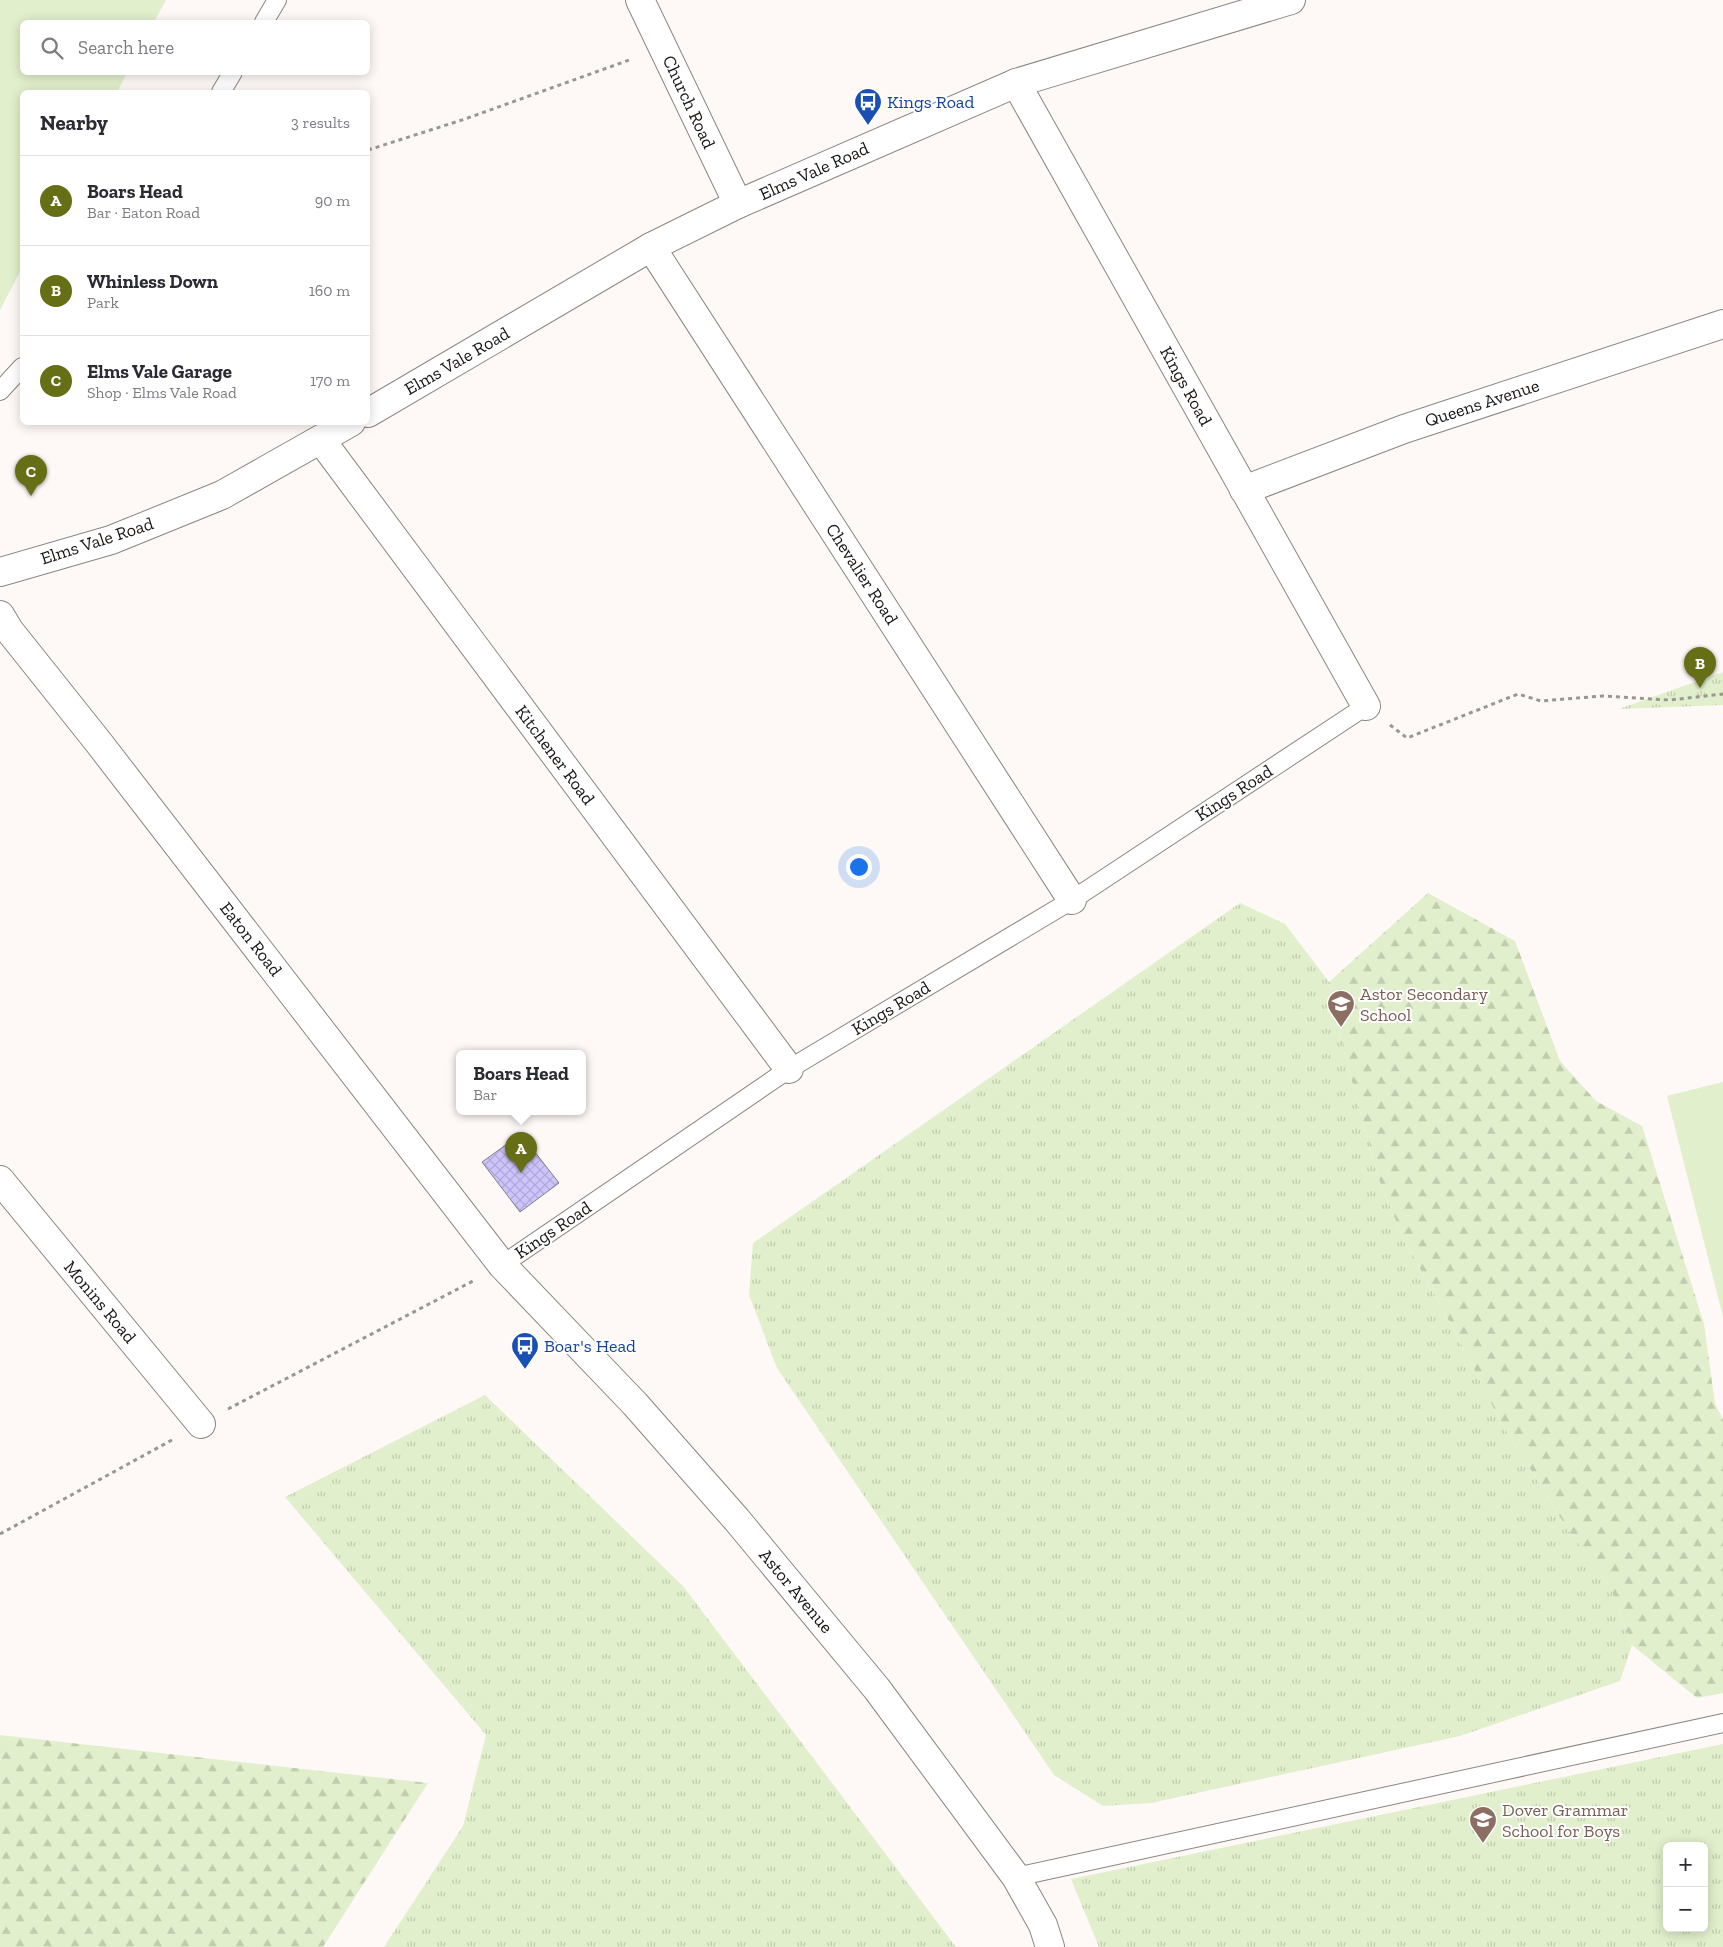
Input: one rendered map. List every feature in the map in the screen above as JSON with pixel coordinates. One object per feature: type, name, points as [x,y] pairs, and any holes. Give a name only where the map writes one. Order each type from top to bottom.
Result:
[{"type":"street","name":"Church Road","points":[[640,0],[738,204]]},
{"type":"street","name":"Elms Vale Road","points":[[370,412],[651,248],[738,204],[1016,83],[1292,0]]},
{"type":"street","name":"Kings Road","points":[[1016,83],[1366,706]]},
{"type":"street","name":"Chevalier Road","points":[[651,248],[1072,900]]},
{"type":"street","name":"Queens Avenue","points":[[1244,490],[1404,429],[1723,324]]},
{"type":"street","name":"Elms Vale Road","points":[[0,572],[111,540],[212,499],[346,425]]},
{"type":"street","name":"Kitchener Road","points":[[321,440],[790,1069]]},
{"type":"street","name":"Eaton Road","points":[[0,615],[8,630],[112,759],[502,1265]]},
{"type":"street","name":"Monins Road","points":[[0,1180],[201,1424]]},
{"type":"street","name":"Astor Avenue","points":[[502,1265],[635,1404],[737,1520],[877,1689],[1016,1877],[1042,1925],[1050,1947]]},
{"type":"lane","points":[[265,20],[277,0]]},
{"type":"lane","points":[[222,90],[232,75]]},
{"type":"lane","points":[[0,390],[20,369]]},
{"type":"lane","name":"Kings Road","points":[[502,1265],[790,1069],[1072,900],[1366,706]]},
{"type":"lane","points":[[1016,1877],[1723,1723]]},
{"type":"path","points":[[370,149],[465,119],[663,48]]},
{"type":"path","points":[[1407,738],[1518,694],[1542,701],[1602,696],[1670,700],[1723,694]]},
{"type":"path","points":[[0,1534],[201,1424],[502,1265]]},
{"type":"green space","points":[[0,0],[166,0],[155,20],[20,20],[20,75],[126,75],[118,90],[20,90],[20,272],[0,310]]},
{"type":"green space","points":[[1723,672],[1723,705],[1619,709]]},
{"type":"green space","points":[[1428,893],[1515,941],[1560,1061],[1596,1101],[1642,1126],[1704,1324],[1715,1404],[1723,1419],[1723,1693],[1697,1698],[1632,1645],[1610,1587],[1566,1527],[1499,1419],[1455,1332],[1403,1238],[1379,1180],[1344,1052],[1329,982]]},
{"type":"green space","points":[[1240,903],[1285,924],[1329,982],[1344,1052],[1379,1180],[1403,1238],[1455,1332],[1499,1419],[1566,1527],[1610,1587],[1632,1645],[1620,1681],[1460,1736],[1151,1803],[1103,1806],[1054,1775],[777,1368],[749,1295],[753,1243]]},
{"type":"green space","points":[[1723,1082],[1723,1317],[1667,1096]]},
{"type":"green space","points":[[485,1395],[683,1586],[956,1947],[384,1947],[463,1826],[486,1735],[285,1497]]},
{"type":"green space","points":[[0,1735],[428,1783],[323,1947],[0,1947]]},
{"type":"green space","name":"Dover Grammar School for Boys","points":[[1723,1744],[1723,1947],[1099,1947],[1071,1879]]},
{"type":"building","points":[[521,1134],[559,1183],[520,1212],[482,1162]]},
{"type":"place","name":"Kings Road","points":[[868,126]]},
{"type":"place","name":"Elms Vale Garage","points":[[31,496]]},
{"type":"place","name":"Whinless Down","points":[[1700,688]]},
{"type":"place","name":"Astor Secondary School","points":[[1341,1028]]},
{"type":"place","name":"Boars Head","points":[[521,1173]]},
{"type":"place","name":"Boar's Head","points":[[525,1370]]},
{"type":"place","name":"Dover Grammar School for Boys","points":[[1483,1844]]}]
